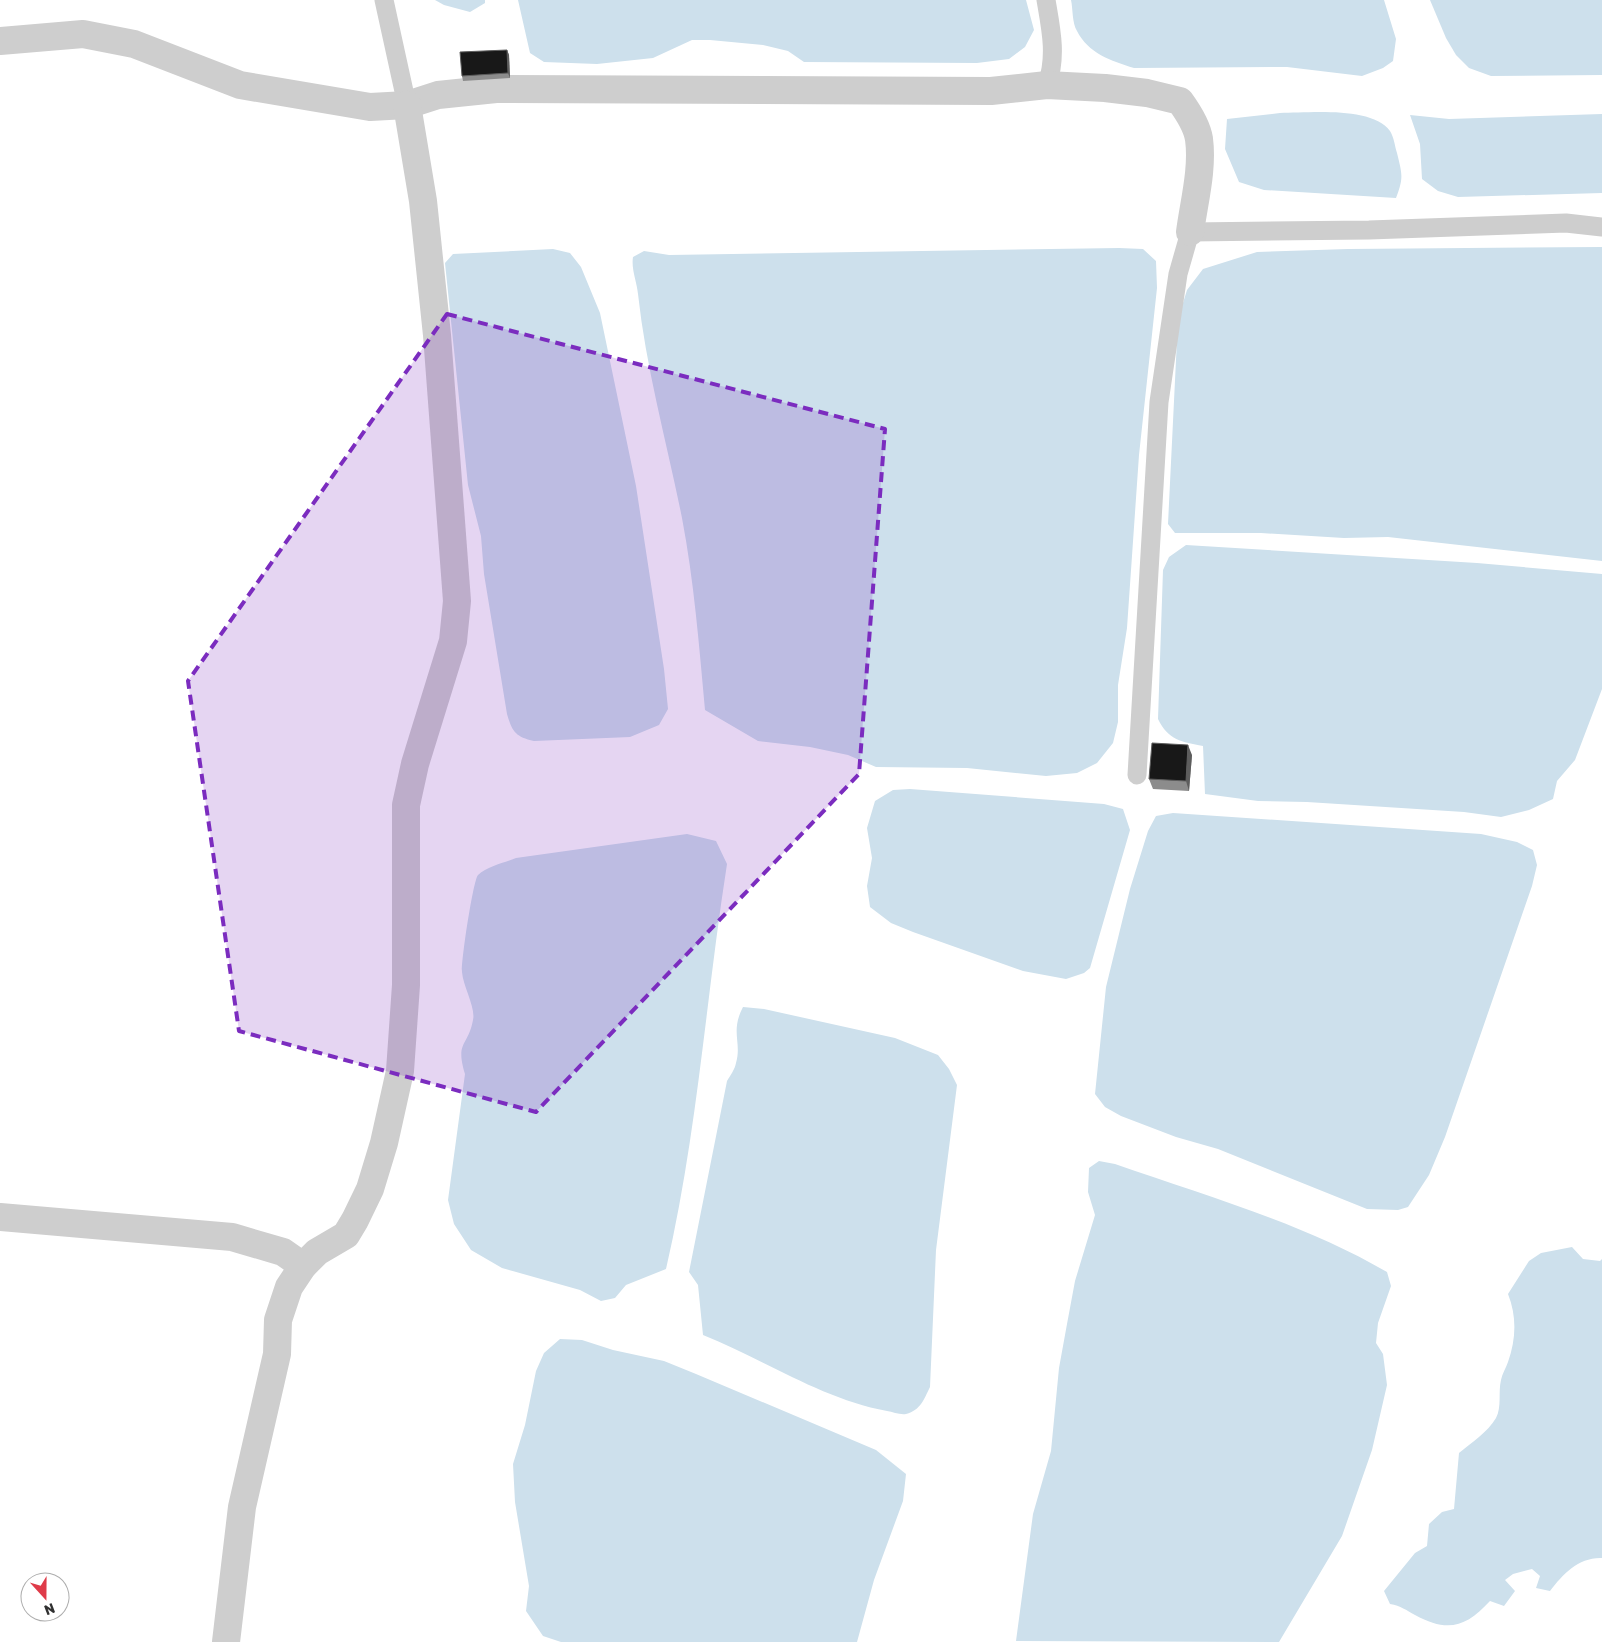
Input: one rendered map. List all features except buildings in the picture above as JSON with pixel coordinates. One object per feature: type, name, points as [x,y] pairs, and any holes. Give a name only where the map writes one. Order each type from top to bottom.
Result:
[{"type":"street","points":[[0,41],[83,34],[134,44],[240,85],[370,107],[407,105],[438,95],[496,90],[991,91],[1046,85],[1130,91],[1180,101],[1190,116],[1199,138],[1199,172],[1190,232]]},
{"type":"street","points":[[226,1642],[242,1507],[277,1354],[278,1320],[289,1287],[303,1266],[318,1252],[346,1235],[370,1189],[384,1142],[400,1071],[406,985],[406,805],[415,764],[453,642],[456,609],[436,326],[423,200],[407,105]]},
{"type":"street","points":[[0,1217],[232,1237],[282,1252],[303,1266]]},
{"type":"lane","points":[[384,0],[407,105]]},
{"type":"lane","points":[[1046,0],[1052,38],[1053,67],[1046,85]]},
{"type":"lane","points":[[1137,775],[1159,402],[1178,274],[1190,232],[1369,230],[1566,223],[1602,227]]},
{"type":"highlighted area","points":[[447,314],[885,429],[859,774],[536,1112],[239,1031],[188,681]]},
{"type":"water","points":[[435,0],[485,0],[485,3],[470,12],[444,5]]},
{"type":"water","points":[[518,0],[1026,0],[1034,30],[1025,47],[1009,59],[977,63],[804,62],[788,51],[763,45],[710,40],[692,40],[653,58],[597,64],[544,62],[530,53]]},
{"type":"water","points":[[1071,0],[1384,0],[1396,39],[1393,61],[1383,68],[1362,76],[1287,67],[1134,68],[1109,59],[1087,45],[1075,28]]},
{"type":"water","points":[[1430,0],[1602,0],[1602,75],[1491,76],[1469,68],[1456,55],[1446,38]]},
{"type":"water","points":[[1322,112],[1355,114],[1381,123],[1391,133],[1400,166],[1401,180],[1396,198],[1264,190],[1239,182],[1225,149],[1227,119],[1280,113]]},
{"type":"water","points":[[1602,114],[1602,193],[1458,197],[1438,191],[1422,179],[1420,144],[1410,115],[1449,119]]},
{"type":"water","points":[[1602,247],[1602,561],[1388,537],[1344,538],[1261,533],[1175,533],[1168,524],[1178,319],[1187,290],[1203,269],[1257,252],[1348,249]]},
{"type":"water","points":[[553,249],[570,253],[581,267],[600,313],[636,486],[664,669],[668,709],[659,725],[630,737],[534,741],[518,735],[513,729],[507,714],[484,574],[481,536],[468,485],[445,263],[453,254]]},
{"type":"water","points":[[1143,249],[1156,261],[1157,288],[1139,455],[1127,628],[1118,685],[1118,722],[1113,743],[1097,763],[1077,773],[1046,776],[967,768],[876,767],[848,755],[810,747],[758,741],[705,710],[690,565],[682,518],[646,350],[633,271],[633,257],[644,251],[669,255]]},
{"type":"water","points":[[1186,545],[1477,563],[1602,574],[1602,689],[1575,760],[1557,781],[1553,799],[1529,810],[1501,817],[1464,812],[1307,802],[1258,801],[1205,794],[1203,746],[1171,736],[1166,732],[1158,719],[1163,570],[1169,557]]},
{"type":"water","points":[[910,789],[1104,804],[1123,809],[1130,830],[1090,968],[1084,973],[1066,979],[1023,971],[891,923],[870,907],[867,886],[872,858],[867,828],[875,801],[893,790]]},
{"type":"water","points":[[1173,813],[1481,834],[1517,842],[1533,850],[1537,865],[1532,886],[1445,1137],[1429,1175],[1408,1207],[1398,1210],[1367,1209],[1218,1149],[1176,1137],[1121,1116],[1105,1107],[1095,1094],[1106,987],[1130,889],[1148,831],[1156,816]]},
{"type":"water","points":[[687,834],[716,841],[727,864],[686,1168],[677,1219],[666,1269],[626,1285],[615,1298],[601,1301],[580,1290],[502,1268],[471,1250],[454,1224],[448,1200],[465,1074],[461,1055],[473,1020],[471,1003],[462,972],[470,906],[478,875],[491,867],[516,858]]},
{"type":"water","points":[[743,1007],[764,1009],[895,1038],[938,1055],[949,1069],[957,1085],[936,1250],[930,1387],[921,1404],[911,1412],[899,1414],[840,1398],[703,1335],[698,1285],[689,1272],[727,1081],[736,1063],[738,1049],[737,1023]]},
{"type":"water","points":[[1099,1161],[1115,1164],[1219,1199],[1288,1225],[1322,1239],[1387,1272],[1391,1286],[1378,1323],[1376,1343],[1383,1354],[1387,1385],[1372,1450],[1342,1536],[1279,1642],[1016,1641],[1033,1514],[1051,1451],[1059,1368],[1067,1324],[1075,1281],[1095,1215],[1088,1192],[1089,1168]]},
{"type":"water","points":[[1572,1247],[1583,1259],[1600,1261],[1602,1259],[1602,1558],[1586,1560],[1572,1568],[1550,1591],[1536,1588],[1540,1576],[1532,1569],[1513,1574],[1505,1580],[1515,1591],[1504,1606],[1490,1601],[1473,1617],[1456,1624],[1437,1624],[1427,1621],[1390,1604],[1384,1591],[1415,1553],[1427,1546],[1429,1524],[1442,1512],[1454,1509],[1459,1453],[1489,1428],[1498,1414],[1501,1380],[1511,1353],[1514,1336],[1513,1311],[1508,1294],[1529,1261],[1541,1253]]},
{"type":"water","points":[[560,1339],[582,1340],[613,1350],[664,1361],[876,1450],[906,1474],[903,1501],[874,1580],[857,1642],[561,1642],[543,1636],[526,1611],[529,1586],[515,1502],[513,1464],[525,1425],[536,1371],[544,1353]]}]
